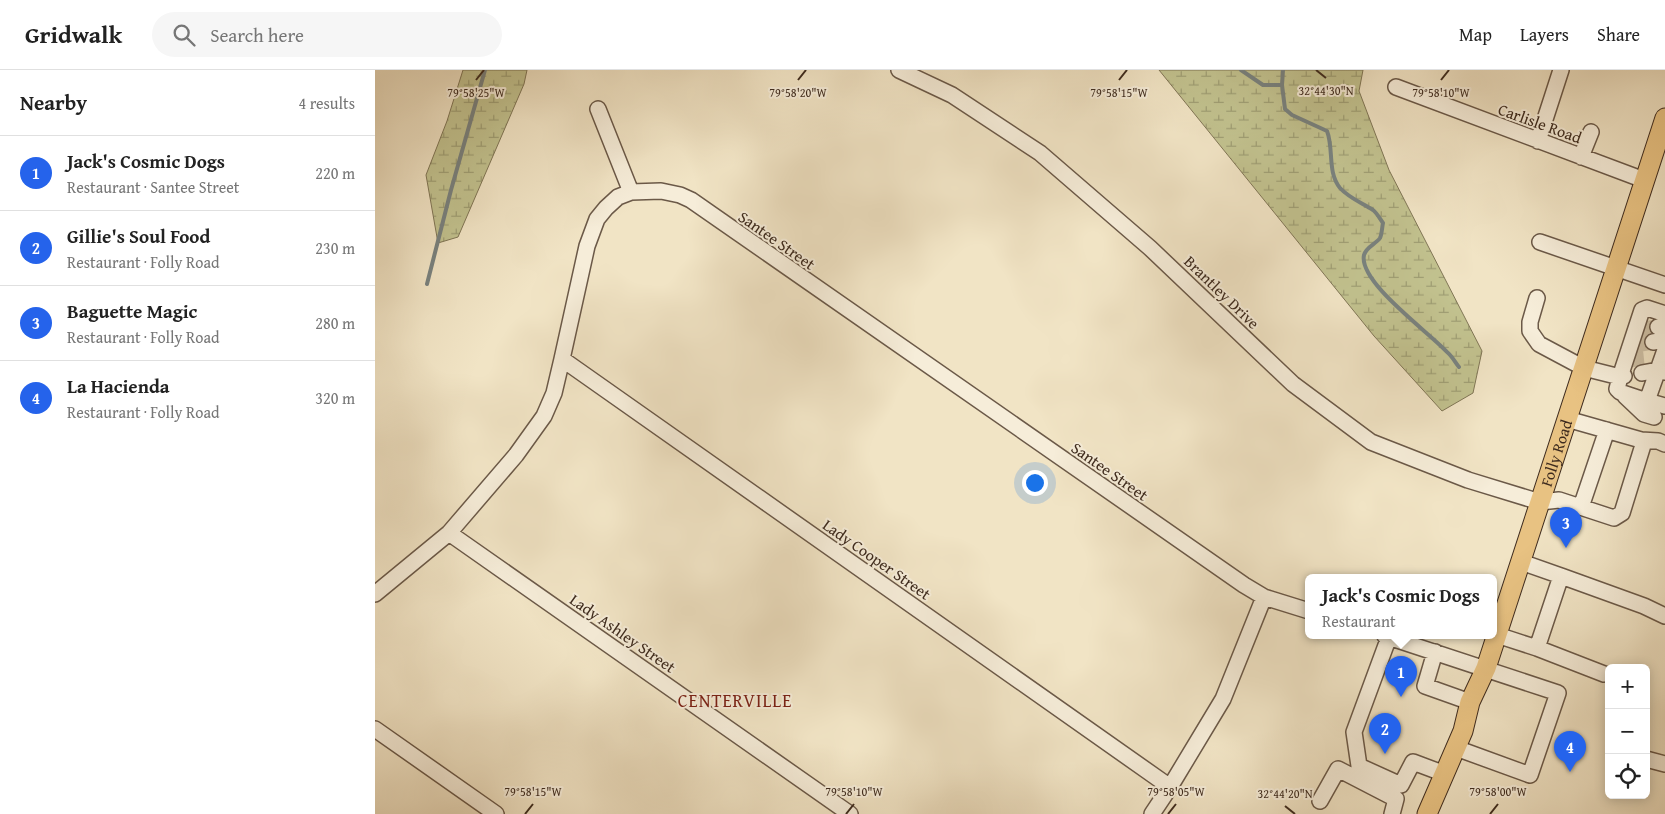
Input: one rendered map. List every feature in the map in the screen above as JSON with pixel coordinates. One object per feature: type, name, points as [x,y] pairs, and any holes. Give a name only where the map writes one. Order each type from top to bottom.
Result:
[{"type":"main road","name":"Folly Road","points":[[1497,635],[1665,118]]},
{"type":"main road","name":"Folly Road","points":[[1427,814],[1463,731],[1470,702],[1486,668],[1496,639]]},
{"type":"street","name":"Brantley Drive","points":[[899,70],[952,95],[1040,153],[1150,248],[1293,384],[1371,442],[1468,480],[1540,502],[1559,500],[1614,518],[1622,513],[1643,445],[1641,440]]},
{"type":"street","points":[[1538,140],[1561,70]]},
{"type":"street","name":"Carlisle Road","points":[[1396,88],[1644,180]]},
{"type":"street","points":[[597,109],[631,192]]},
{"type":"street","points":[[1581,156],[1591,132]]},
{"type":"street","name":"Santee Street","points":[[375,594],[449,533],[516,455],[544,416],[554,393],[587,246],[597,219],[618,197],[631,192],[661,191],[680,194],[691,200],[1244,585],[1263,597],[1305,610]]},
{"type":"street","points":[[1541,242],[1665,285]]},
{"type":"street","points":[[1537,298],[1530,322],[1530,331],[1539,344],[1584,368],[1659,361]]},
{"type":"street","points":[[1647,308],[1659,361],[1659,412],[1644,414],[1626,365],[1642,310],[1647,308]]},
{"type":"street","points":[[1647,358],[1659,361]]},
{"type":"street","name":"Lady Cooper Street","points":[[563,359],[1170,787]]},
{"type":"street","points":[[1567,419],[1641,440],[1658,441],[1665,444]]},
{"type":"street","points":[[1581,507],[1607,430]]},
{"type":"street","name":"Lady Ashley Street","points":[[449,533],[851,814]]},
{"type":"street","points":[[1521,562],[1644,606],[1665,616]]},
{"type":"street","points":[[1537,648],[1561,576]]},
{"type":"street","points":[[1152,814],[1223,699],[1263,597]]},
{"type":"street","points":[[1497,635],[1604,674]]},
{"type":"street","points":[[1386,639],[1354,732],[1359,766],[1401,785],[1413,762],[1445,774]]},
{"type":"street","points":[[1396,639],[1558,693],[1529,775],[1456,748]]},
{"type":"street","points":[[1435,652],[1425,686],[1470,702]]},
{"type":"street","points":[[375,729],[496,814]]},
{"type":"street","points":[[1650,760],[1665,764]]},
{"type":"street","points":[[1320,801],[1339,769],[1396,799],[1392,814]]},
{"type":"green space","points":[[463,70],[527,70],[524,84],[458,237],[438,243],[426,175],[447,121]]},
{"type":"green space","points":[[1159,70],[1363,70],[1359,91],[1389,170],[1482,351],[1473,393],[1442,411],[1374,336]]},
{"type":"waterway","points":[[427,284],[485,70]]},
{"type":"waterway","points":[[1241,70],[1263,85],[1282,85]]},
{"type":"waterway","points":[[1283,70],[1282,85],[1285,109],[1292,115],[1327,131],[1333,175],[1336,182],[1347,195],[1374,211],[1383,223],[1380,238],[1364,255],[1365,266],[1372,279],[1383,293],[1449,354],[1459,367]]},
{"type":"tunnel","points":[[1639,329],[1658,327]]},
{"type":"tunnel","points":[[1635,345],[1653,342]]},
{"type":"tunnel","points":[[1629,360],[1648,358]]},
{"type":"place","name":"Baguette Magic","points":[[1566,548]]},
{"type":"place","name":"Jack's Cosmic Dogs","points":[[1401,697]]},
{"type":"place","name":"Gillie's Soul Food","points":[[1385,754]]},
{"type":"place","name":"La Hacienda","points":[[1570,772]]},
{"type":"district","name":"CENTERVILLE","points":[[735,701]]}]
